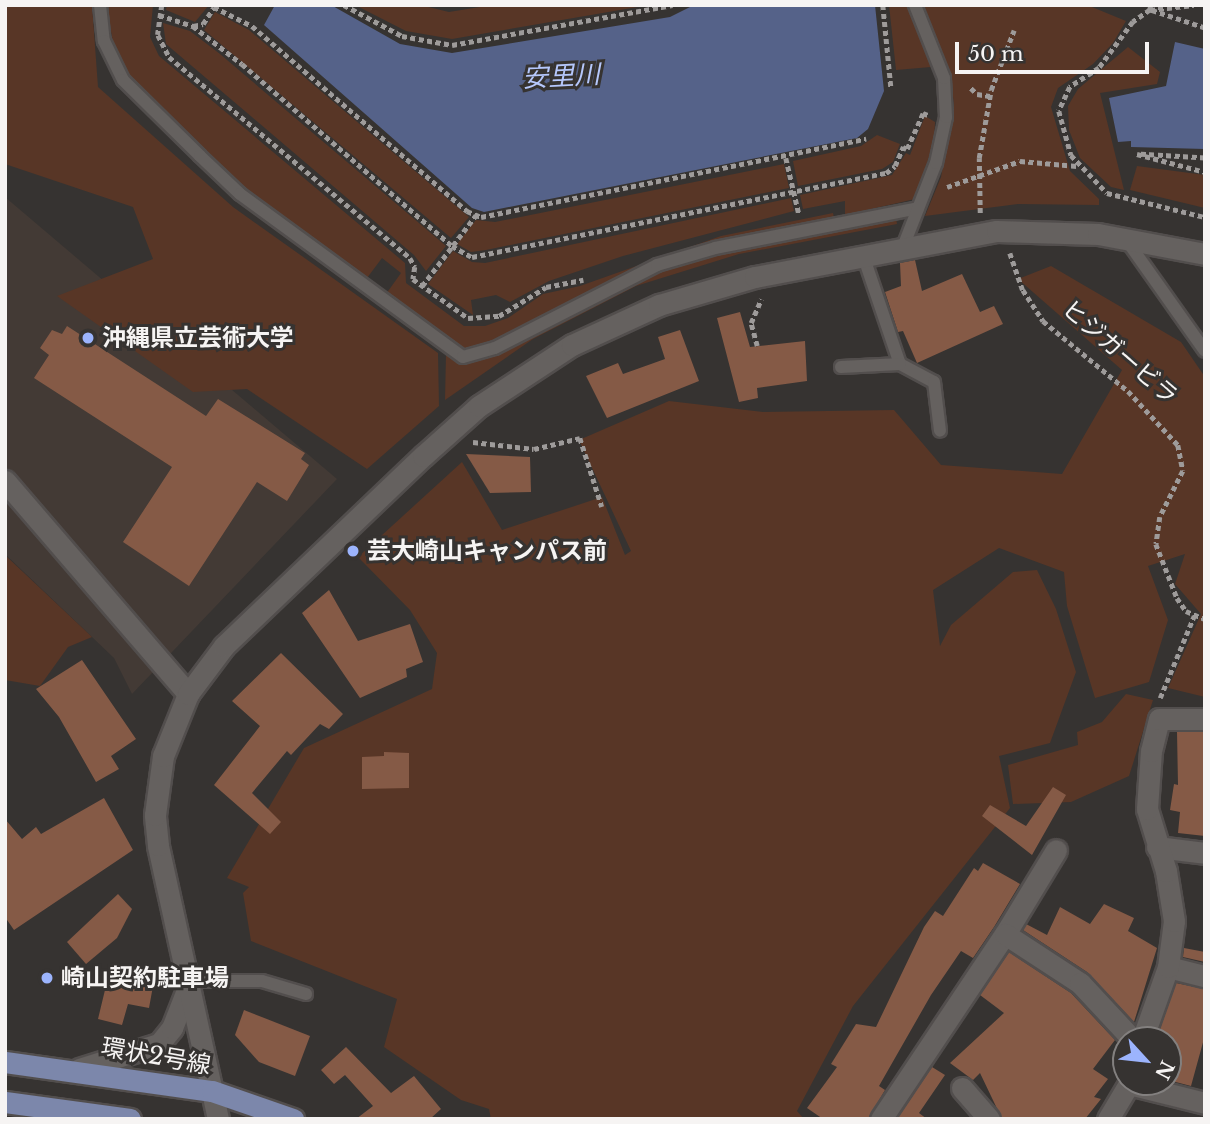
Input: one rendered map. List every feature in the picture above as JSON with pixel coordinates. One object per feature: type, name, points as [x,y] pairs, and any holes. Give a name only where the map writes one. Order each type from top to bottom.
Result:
[{"type":"main road","name":"環状2号線","points":[[5,1062],[79,1069],[212,1091],[293,1119]]},
{"type":"main road","points":[[5,1102],[130,1119]]},
{"type":"street","points":[[218,1119],[187,985],[155,815],[163,756],[188,694],[224,646],[423,456],[525,373],[572,345],[659,305],[755,277],[981,234],[1049,231],[1125,238],[1205,254]]},
{"type":"street","points":[[5,481],[188,694]]},
{"type":"street","points":[[1147,1026],[1168,967],[1174,921],[1146,784],[1159,719],[1205,719]]},
{"type":"street","points":[[1157,847],[1205,853]]},
{"type":"street","points":[[881,1119],[1005,934],[1056,850]]},
{"type":"street","points":[[1005,934],[1080,983],[1120,1026]]},
{"type":"street","points":[[1168,967],[1205,976]]},
{"type":"street","points":[[79,1069],[159,1044],[172,1028],[187,985]]},
{"type":"street","points":[[962,1088],[989,1119]]},
{"type":"street","points":[[1108,1119],[1122,1096]]},
{"type":"street","points":[[1179,1096],[1205,1103]]},
{"type":"lane","points":[[100,5],[104,41],[123,80],[200,156],[240,194],[463,356],[495,348],[657,265],[715,248],[918,208]]},
{"type":"lane","points":[[903,247],[925,191],[945,123],[944,78],[915,5]]},
{"type":"lane","points":[[1125,238],[1205,351]]},
{"type":"lane","points":[[863,255],[900,364]]},
{"type":"lane","points":[[841,368],[900,364],[934,382],[940,431]]},
{"type":"lane","points":[[187,985],[262,981],[306,994]]},
{"type":"path","points":[[162,5],[158,36],[169,57],[410,258],[415,267],[413,279],[468,318],[485,320],[546,287],[591,276]]},
{"type":"path","points":[[344,5],[402,36],[452,45],[672,5]]},
{"type":"path","points":[[883,5],[891,87]]},
{"type":"path","points":[[1194,5],[1150,7],[1133,22],[1118,47],[1099,68],[1070,87],[1060,103],[1071,155],[1078,166],[1107,193],[1205,217]]},
{"type":"path","points":[[193,26],[203,24],[214,6],[252,26],[476,215],[494,217],[786,158],[866,139]]},
{"type":"path","points":[[1150,7],[1205,28]]},
{"type":"path","points":[[159,15],[193,26],[452,246],[472,257],[487,257],[886,173],[895,166],[903,147],[907,149],[923,113],[945,123]]},
{"type":"path","points":[[981,234],[979,177],[990,96],[1014,30]]},
{"type":"path","points":[[971,88],[977,94],[990,96]]},
{"type":"path","points":[[1205,158],[1137,154],[1205,172]]},
{"type":"path","points":[[786,158],[799,214]]},
{"type":"path","points":[[925,191],[979,177],[1020,161],[1078,166]]},
{"type":"path","points":[[787,217],[810,212]]},
{"type":"path","points":[[422,286],[476,215]]},
{"type":"path","name":"ヒジガービラ","points":[[1010,253],[1023,290],[1043,321],[1128,391],[1178,445],[1183,471],[1160,517],[1156,544],[1166,578],[1177,598],[1194,615]]},
{"type":"path","points":[[757,346],[751,323],[762,299]]},
{"type":"path","points":[[472,442],[534,449],[580,438],[602,508]]},
{"type":"path","points":[[1159,719],[1166,677],[1194,615],[1205,619]]},
{"type":"shaded area","points":[[5,5],[92,5],[98,87],[233,207],[438,353],[439,406],[367,469],[247,389],[193,392],[57,296],[153,259],[133,207],[5,164]]},
{"type":"shaded area","points":[[106,5],[153,5],[150,37],[159,56],[405,263],[406,283],[464,326],[485,326],[508,318],[543,294],[580,286],[721,236],[833,213],[834,218],[705,245],[644,264],[496,341],[467,350],[386,294],[401,273],[382,258],[367,278],[223,171],[132,81],[116,58]]},
{"type":"shaded area","points":[[167,5],[209,5],[195,22],[166,10]]},
{"type":"shaded area","points":[[355,5],[420,5],[449,12],[492,5],[649,5],[452,39],[406,31]]},
{"type":"shaded area","points":[[889,5],[908,5],[931,67],[896,70]]},
{"type":"shaded area","points":[[924,5],[1087,5],[1126,21],[1113,43],[1093,64],[1058,88],[1051,107],[1070,171],[1099,199],[1099,205],[1018,204],[925,216],[941,177],[954,106],[951,78]]},
{"type":"shaded area","points":[[215,12],[249,30],[469,217],[451,238],[204,30]]},
{"type":"shaded area","points":[[163,23],[190,31],[220,54],[446,246],[426,271],[414,255],[166,44]]},
{"type":"shaded area","points":[[1128,47],[1160,72],[1157,84],[1100,93],[1124,190],[1111,187],[1080,158],[1069,130],[1068,106],[1078,89]]},
{"type":"shaded area","points":[[925,116],[935,122],[934,142],[915,199],[845,215],[845,201],[803,209],[800,195],[892,175],[906,153],[910,155]]},
{"type":"shaded area","points":[[877,135],[900,144],[893,162],[882,169],[798,186],[793,161],[861,146]]},
{"type":"shaded area","points":[[784,164],[789,188],[486,250],[471,252],[457,244],[476,220],[495,222]]},
{"type":"shaded area","points":[[1137,166],[1205,175],[1205,208],[1130,190]]},
{"type":"shaded area","name":"沖縄県立芸術大学","points":[[5,197],[337,479],[132,694],[114,658],[5,554]]},
{"type":"shaded area","points":[[791,198],[794,211],[623,256],[549,281],[510,302],[496,295],[471,300],[473,315],[428,284],[453,251],[472,262],[485,263]]},
{"type":"shaded area","points":[[896,218],[897,224],[739,254],[636,286],[533,339],[445,400],[446,354],[461,360],[672,264]]},
{"type":"shaded area","points":[[1051,266],[1181,342],[1205,377],[1205,697],[1168,688],[1201,614],[1175,584],[1185,554],[1148,566],[1168,620],[1149,682],[1095,698],[1067,606],[1064,572],[999,548],[933,590],[940,646],[951,625],[1013,572],[1037,570],[1056,609],[1076,672],[1050,743],[999,756],[1010,808],[853,1006],[797,1111],[804,1119],[491,1119],[489,1109],[461,1100],[384,1047],[397,999],[251,941],[243,893],[249,887],[227,878],[304,748],[432,689],[437,653],[410,610],[358,557],[462,462],[502,530],[602,497],[625,555],[631,551],[579,440],[669,401],[763,412],[894,410],[941,465],[1062,474],[1122,370],[1018,279]]},
{"type":"shaded area","points":[[5,555],[92,637],[68,647],[40,686],[5,680]]},
{"type":"shaded area","points":[[1126,694],[1153,700],[1129,776],[1071,802],[1013,804],[1008,765],[1078,745],[1077,732],[1102,722]]},
{"type":"water","name":"安里川","points":[[275,5],[331,5],[400,44],[452,53],[670,17],[694,5],[875,5],[884,91],[868,129],[857,138],[484,212],[472,208],[264,25]]},
{"type":"water","points":[[1175,42],[1205,49],[1205,149],[1131,147],[1131,141],[1118,142],[1109,98],[1166,86]]},
{"type":"building","points":[[915,260],[922,291],[962,274],[980,312],[994,306],[1003,324],[917,363],[903,331],[898,332],[885,292],[901,286],[900,263]]},
{"type":"building","points":[[740,312],[750,347],[805,341],[807,381],[757,388],[758,398],[739,402],[717,318]]},
{"type":"building","points":[[67,326],[206,416],[218,399],[305,453],[301,459],[309,465],[287,501],[257,482],[189,586],[123,542],[172,467],[34,378],[49,355],[40,348],[52,330],[62,334]]},
{"type":"building","points":[[680,330],[699,381],[607,418],[586,376],[618,363],[623,374],[665,359],[658,337]]},
{"type":"building","points":[[466,454],[530,457],[531,492],[490,493]]},
{"type":"building","points":[[329,590],[358,641],[410,624],[423,662],[406,669],[407,677],[360,698],[302,613]]},
{"type":"building","points":[[281,653],[343,714],[329,729],[320,724],[291,755],[287,751],[252,793],[281,822],[270,834],[214,785],[260,726],[232,701]]},
{"type":"building","points":[[82,660],[136,739],[111,756],[119,769],[96,782],[59,717],[36,689]]},
{"type":"building","points":[[1177,732],[1205,732],[1205,836],[1178,833],[1180,812],[1170,810],[1174,784],[1178,785]]},
{"type":"building","points":[[384,752],[409,753],[409,788],[362,789],[362,757],[384,756]]},
{"type":"building","points":[[1053,787],[1066,795],[1032,855],[982,816],[990,805],[1026,826]]},
{"type":"building","points":[[104,798],[133,850],[14,930],[5,917],[5,819],[22,839],[36,827],[41,834]]},
{"type":"building","points":[[983,863],[1020,884],[994,927],[973,958],[961,951],[931,995],[879,1086],[885,1090],[868,1119],[823,1119],[807,1108],[837,1067],[831,1064],[856,1024],[876,1027],[924,927],[935,911],[943,916],[974,868],[978,871]]},
{"type":"building","points":[[118,894],[132,909],[117,938],[86,964],[67,942]]},
{"type":"building","points":[[1104,904],[1134,918],[1128,931],[1157,948],[1134,1022],[1087,972],[1023,930],[1026,924],[1047,935],[1060,907],[1090,924]]},
{"type":"building","points":[[1184,948],[1205,952],[1205,962],[1183,957]]},
{"type":"building","points":[[1009,952],[1071,993],[1112,1037],[1112,1044],[1093,1069],[1108,1079],[1094,1097],[1101,1099],[1085,1119],[1002,1119],[980,1073],[973,1080],[950,1063],[1004,1013],[980,995]]},
{"type":"building","points":[[111,965],[155,975],[149,1008],[128,1004],[122,1025],[98,1019]]},
{"type":"building","points":[[1176,983],[1205,989],[1205,1035],[1191,1086],[1182,1084],[1182,1026],[1161,1026]]},
{"type":"building","points":[[244,1010],[310,1036],[295,1076],[259,1062],[235,1035]]},
{"type":"building","points":[[346,1047],[391,1093],[414,1076],[441,1109],[430,1119],[356,1119],[373,1106],[345,1075],[334,1084],[321,1070]]},
{"type":"building","points":[[932,1067],[945,1075],[919,1113],[927,1119],[897,1119]]},
{"type":"place","name":"沖縄県立芸術大学","points":[[88,338]]},
{"type":"place","name":"芸大崎山キャンパス前","points":[[353,551]]},
{"type":"place","name":"崎山契約駐車場","points":[[47,978]]}]
